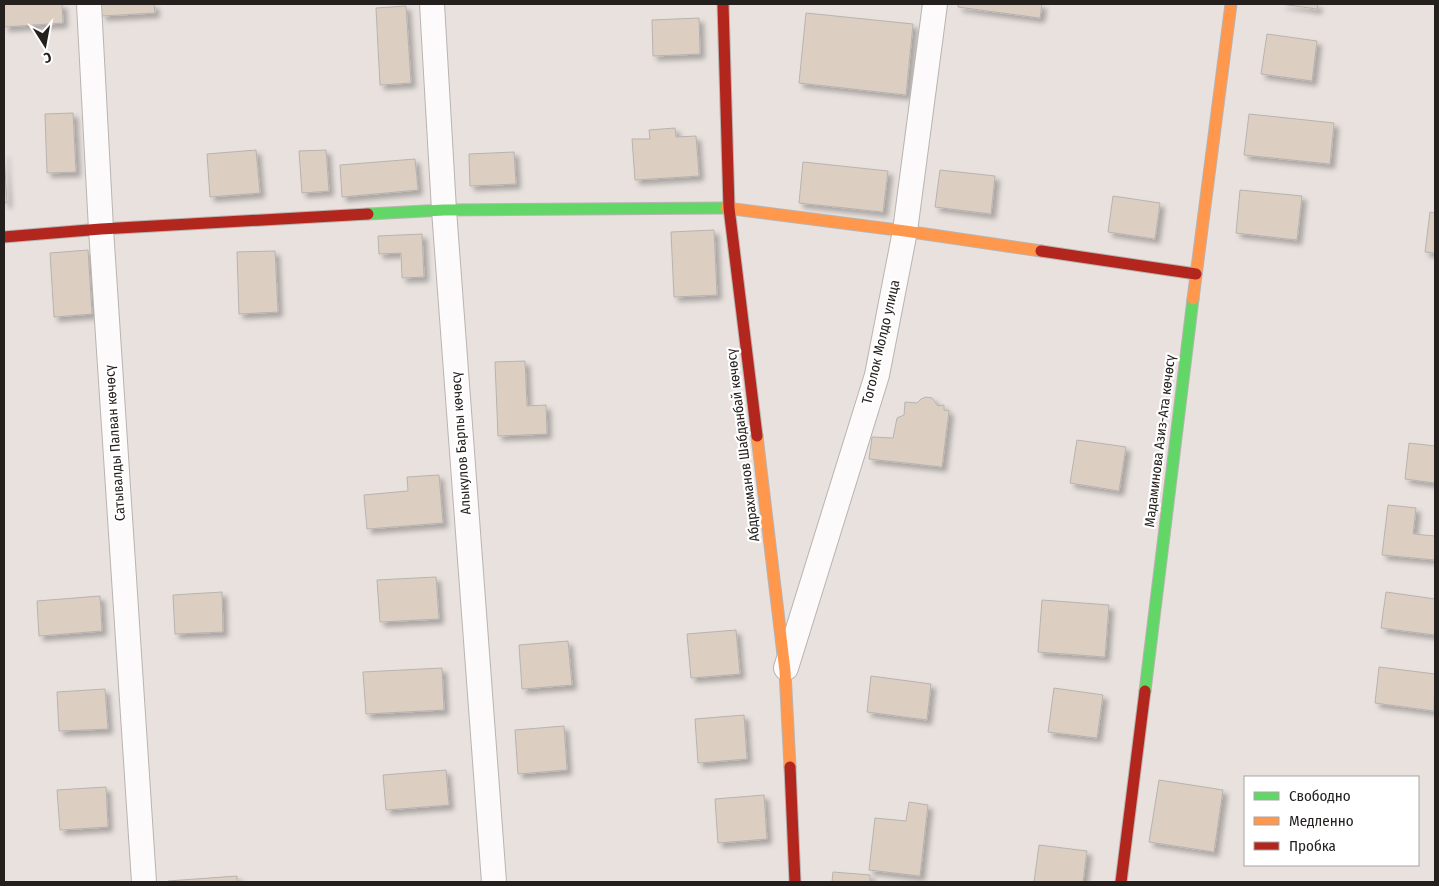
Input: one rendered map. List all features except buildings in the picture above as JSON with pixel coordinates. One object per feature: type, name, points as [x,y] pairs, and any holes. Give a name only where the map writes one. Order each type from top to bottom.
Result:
[{"type":"street","name":"Сатывалды Палван көчөсү","points":[[89,4],[101,229],[144,882]]},
{"type":"street","name":"Алыкулов Барпы көчөсү","points":[[432,4],[444,210],[494,882]]},
{"type":"street","name":"Абдрахманов Шабданбай көчөсү","points":[[723,4],[729,208],[784,672],[795,882]]},
{"type":"street","name":"Тоголок Молдо улица","points":[[784,672],[877,375],[905,231],[936,4]]},
{"type":"street","name":"Мадаминова Азиз-Ата көчөсү","points":[[1121,882],[1231,4]]},
{"type":"street","points":[[4,237],[101,229],[444,210],[729,208],[905,231],[1196,274]]},
{"type":"traffic: fast","points":[[368,214],[444,210],[726,208]]},
{"type":"traffic: fast","points":[[1145,691],[1193,299]]},
{"type":"traffic: slow","points":[[1193,299],[1231,4]]},
{"type":"traffic: slow","points":[[726,208],[1041,251]]},
{"type":"traffic: slow","points":[[757,436],[785,671],[790,767]]},
{"type":"traffic: jam","points":[[723,4],[729,208],[757,436]]},
{"type":"traffic: jam","points":[[4,237],[101,229],[368,214]]},
{"type":"traffic: jam","points":[[1041,251],[1196,274]]},
{"type":"traffic: jam","points":[[1121,882],[1145,691]]},
{"type":"traffic: jam","points":[[790,767],[795,882]]}]
